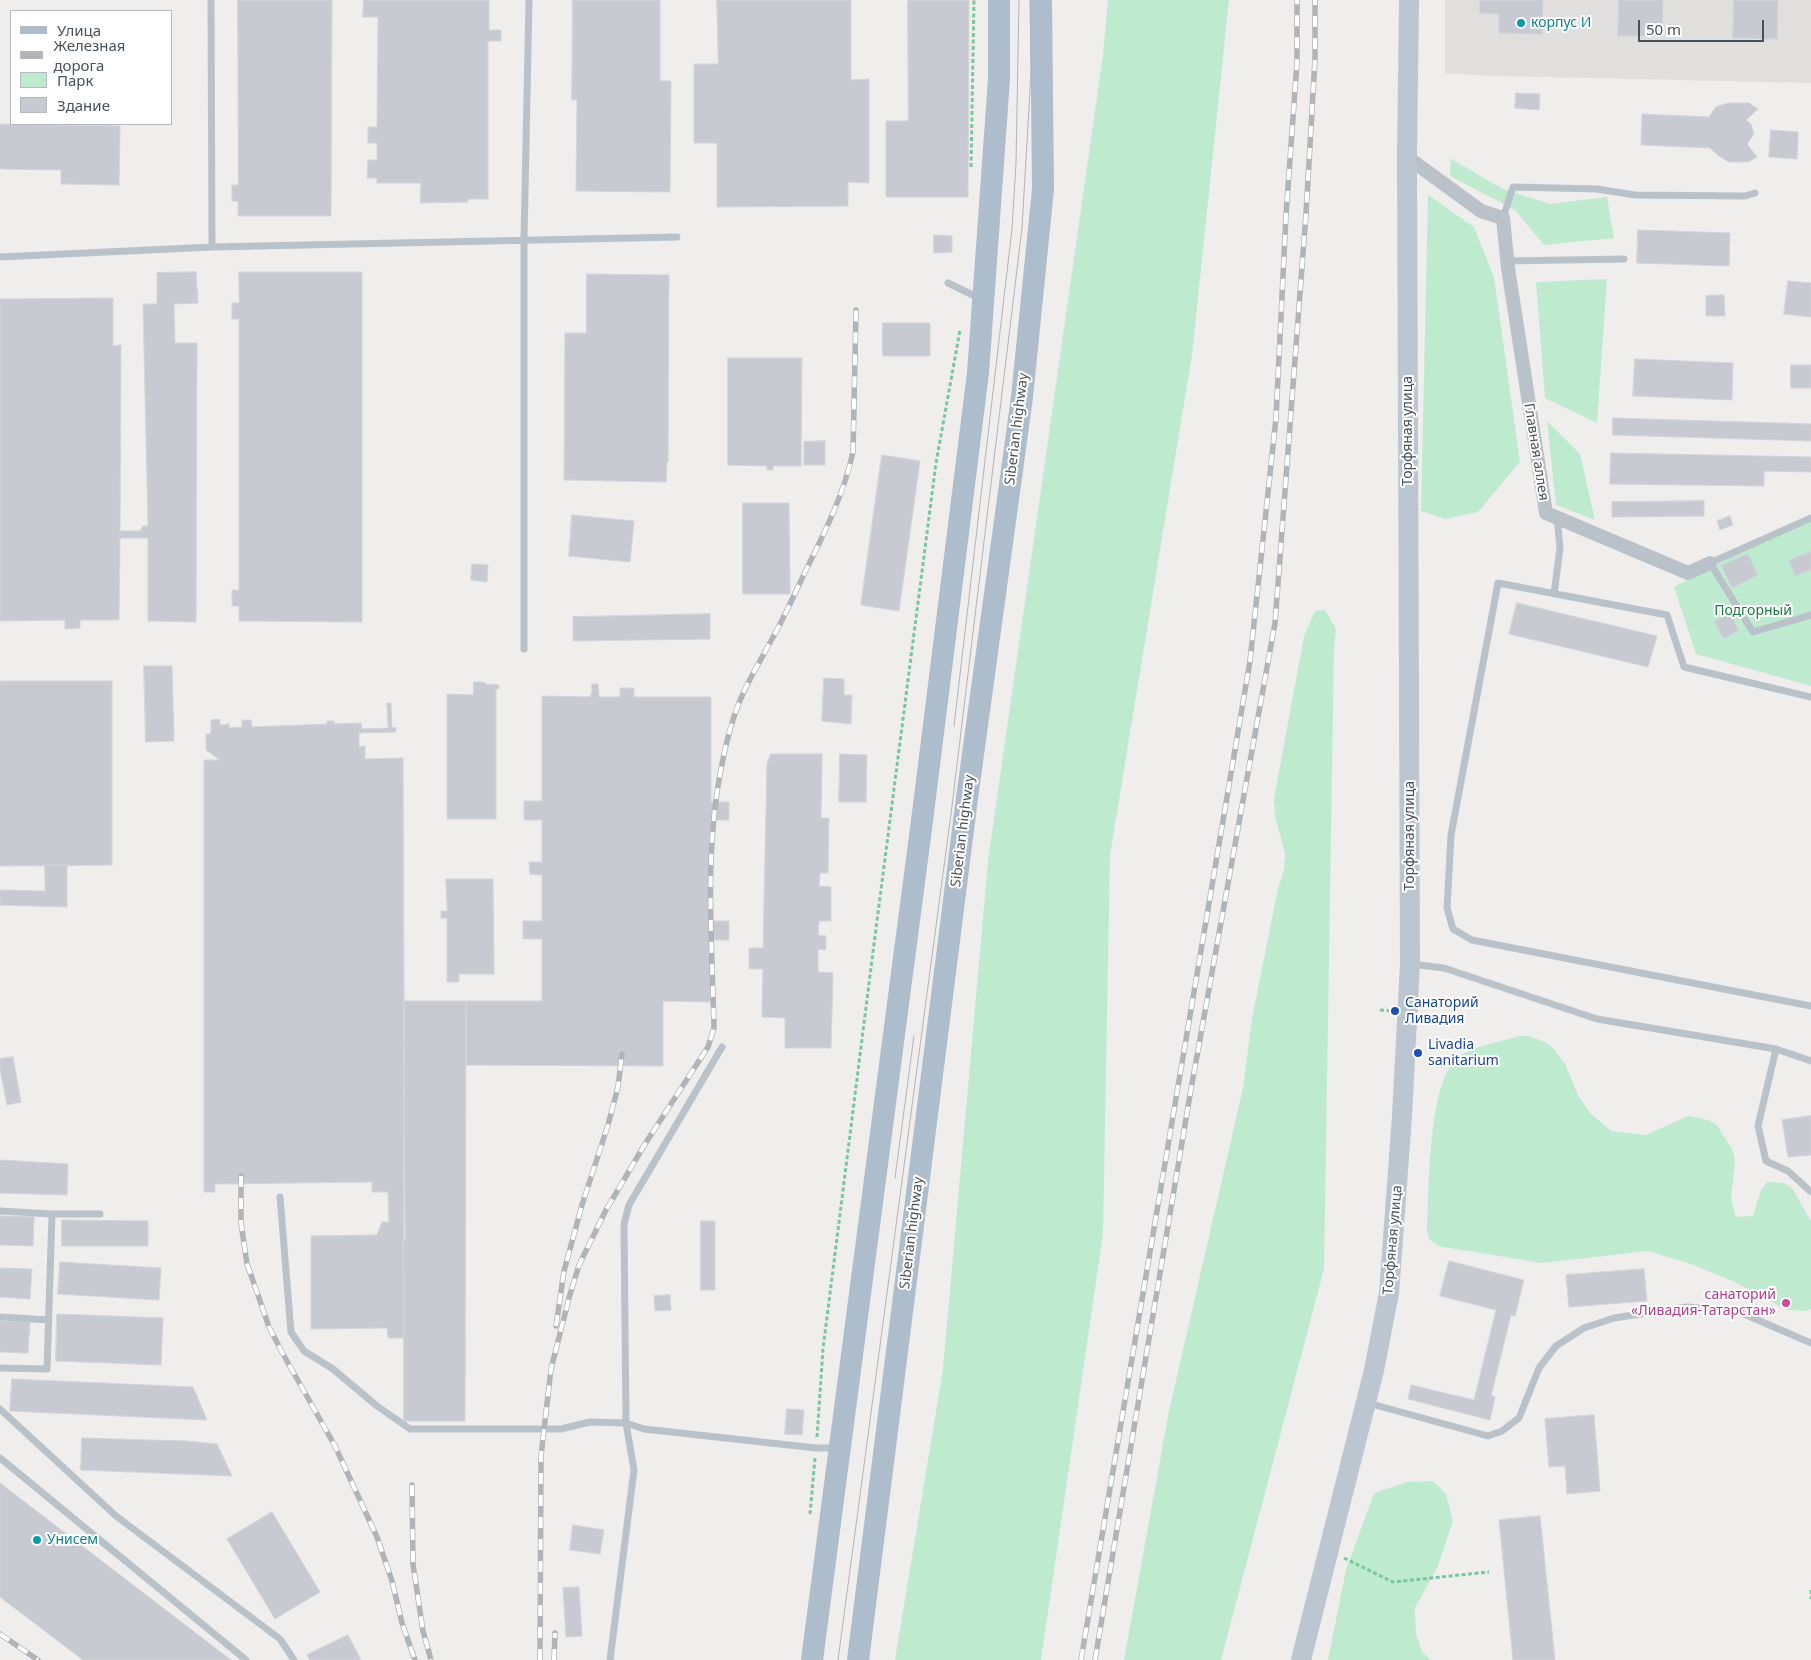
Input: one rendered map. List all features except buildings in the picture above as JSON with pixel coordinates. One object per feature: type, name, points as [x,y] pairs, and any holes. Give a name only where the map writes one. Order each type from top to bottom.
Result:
[{"type":"main road","points":[[812,1660],[924,812],[978,373],[975,296],[999,79],[1000,0]]},
{"type":"main road","name":"Siberian highway","points":[[858,1660],[967,798],[1022,397],[1043,189],[1041,0]]},
{"type":"street","name":"Торфяная улица","points":[[1301,1660],[1374,1370],[1389,1293],[1402,1116],[1410,964],[1407,157],[1409,0]]},
{"type":"street","points":[[1407,157],[1481,211],[1503,218]]},
{"type":"street","name":"Главная аллея","points":[[1503,218],[1507,261],[1546,512],[1688,573],[1710,563]]},
{"type":"lane","points":[[211,0],[212,247]]},
{"type":"lane","points":[[524,649],[524,240],[529,0]]},
{"type":"lane","points":[[1503,218],[1513,187],[1597,189],[1635,195],[1744,196],[1755,193]]},
{"type":"lane","points":[[0,258],[212,247],[677,237]]},
{"type":"lane","points":[[1507,261],[1624,259]]},
{"type":"lane","points":[[948,283],[975,296]]},
{"type":"lane","points":[[1554,594],[1560,548],[1556,517]]},
{"type":"lane","name":"Главная аллея","points":[[1710,563],[1811,518]]},
{"type":"lane","points":[[1710,563],[1752,632],[1811,614]]},
{"type":"lane","points":[[1811,696],[1684,667],[1668,615],[1498,583],[1451,835],[1447,908],[1453,929],[1472,940],[1811,1006]]},
{"type":"lane","points":[[1410,964],[1444,968],[1597,1019],[1776,1049],[1811,1061]]},
{"type":"lane","points":[[610,1660],[634,1470],[626,1424],[624,1224],[629,1205],[722,1047]]},
{"type":"lane","points":[[1776,1049],[1758,1126],[1766,1161],[1788,1171],[1811,1192]]},
{"type":"lane","points":[[280,1197],[291,1332],[304,1351],[333,1369],[377,1406],[410,1429],[561,1429],[590,1422],[626,1424],[644,1429],[816,1448],[840,1448]]},
{"type":"lane","points":[[0,1211],[100,1214]]},
{"type":"lane","points":[[0,1368],[47,1369],[52,1214]]},
{"type":"lane","points":[[1366,1402],[1488,1436],[1502,1431],[1519,1418],[1539,1368],[1556,1346],[1584,1328],[1614,1318],[1687,1307],[1737,1311],[1811,1343]]},
{"type":"lane","points":[[0,1317],[49,1320]]},
{"type":"lane","points":[[0,1409],[116,1516],[280,1640],[294,1660]]},
{"type":"lane","points":[[0,1458],[246,1660]]},
{"type":"path","points":[[971,170],[974,0]]},
{"type":"path","points":[[809,1524],[823,1349],[936,463],[975,296]]},
{"type":"path","points":[[1380,1010],[1395,1011]]},
{"type":"path","points":[[1327,1551],[1392,1582],[1489,1572]]},
{"type":"path","points":[[1811,1590],[1811,1599]]},
{"type":"shaded area","points":[[1445,0],[1811,0],[1811,83],[1496,76],[1445,73]]},
{"type":"green space","points":[[1108,0],[1229,0],[1192,355],[1110,855],[1103,1234],[1041,1660],[895,1660],[943,1369],[988,861],[1103,55]]},
{"type":"green space","points":[[1451,159],[1503,189],[1550,204],[1607,197],[1614,238],[1544,245],[1515,210],[1450,176]]},
{"type":"green space","points":[[1428,195],[1474,227],[1494,277],[1520,462],[1478,512],[1445,519],[1421,511]]},
{"type":"green space","points":[[1607,279],[1597,423],[1545,398],[1536,282]]},
{"type":"green space","points":[[1547,421],[1580,454],[1595,520],[1556,505]]},
{"type":"green space","name":"Подгорный","points":[[1811,515],[1811,686],[1696,654],[1674,587]]},
{"type":"green space","points":[[1325,610],[1336,629],[1334,647],[1324,1269],[1221,1660],[1124,1660],[1169,1411],[1243,1088],[1252,1019],[1278,888],[1284,870],[1285,853],[1275,817],[1274,799],[1304,636],[1315,611]]},
{"type":"green space","points":[[1519,1036],[1528,1036],[1545,1042],[1553,1048],[1565,1064],[1579,1097],[1590,1113],[1611,1131],[1646,1135],[1688,1116],[1708,1120],[1717,1125],[1733,1151],[1735,1161],[1731,1199],[1736,1217],[1753,1216],[1761,1190],[1767,1182],[1784,1183],[1792,1188],[1811,1221],[1811,1309],[1805,1311],[1787,1310],[1737,1283],[1691,1264],[1648,1251],[1541,1263],[1438,1246],[1430,1240],[1427,1232],[1432,1137],[1442,1086],[1450,1067],[1461,1055],[1467,1052],[1481,1046]]},
{"type":"green space","points":[[1433,1481],[1446,1494],[1453,1521],[1438,1566],[1415,1608],[1416,1634],[1422,1652],[1431,1660],[1328,1660],[1346,1570],[1374,1493],[1407,1482]]},
{"type":"tram line","points":[[954,726],[1012,229],[1016,163],[1019,0]]},
{"type":"tram line","points":[[838,1660],[951,814],[1022,228],[1031,72],[1030,0]]},
{"type":"tram line","points":[[895,1178],[914,1036]]},
{"type":"railway","points":[[1081,1660],[1250,661],[1276,418],[1286,215],[1297,62],[1297,0]]},
{"type":"railway","points":[[1095,1660],[1191,1089],[1275,623],[1306,214],[1315,59],[1315,0]]},
{"type":"railway","points":[[540,1660],[541,1456],[551,1369],[579,1265],[606,1210],[645,1144],[708,1047],[714,1028],[711,863],[716,797],[722,764],[731,726],[750,678],[821,540],[840,497],[849,467],[853,452],[856,310]]},
{"type":"railway","points":[[556,1326],[564,1271],[582,1205],[608,1125],[618,1087],[622,1054]]},
{"type":"railway","points":[[241,1176],[241,1223],[247,1264],[269,1327],[335,1446],[377,1537],[415,1660]]},
{"type":"railway","points":[[412,1485],[413,1564],[423,1631],[431,1660]]},
{"type":"railway","points":[[554,1660],[555,1633]]},
{"type":"railway","points":[[0,1634],[38,1660]]},
{"type":"place","name":"корпус И","points":[[1521,23]]},
{"type":"place","name":"Санаторий Ливадия","points":[[1395,1011]]},
{"type":"place","name":"Livadia sanitarium","points":[[1418,1053]]},
{"type":"place","name":"санаторий «Ливадия-Татарстан»","points":[[1786,1303]]},
{"type":"place","name":"Унисем","points":[[37,1540]]}]
